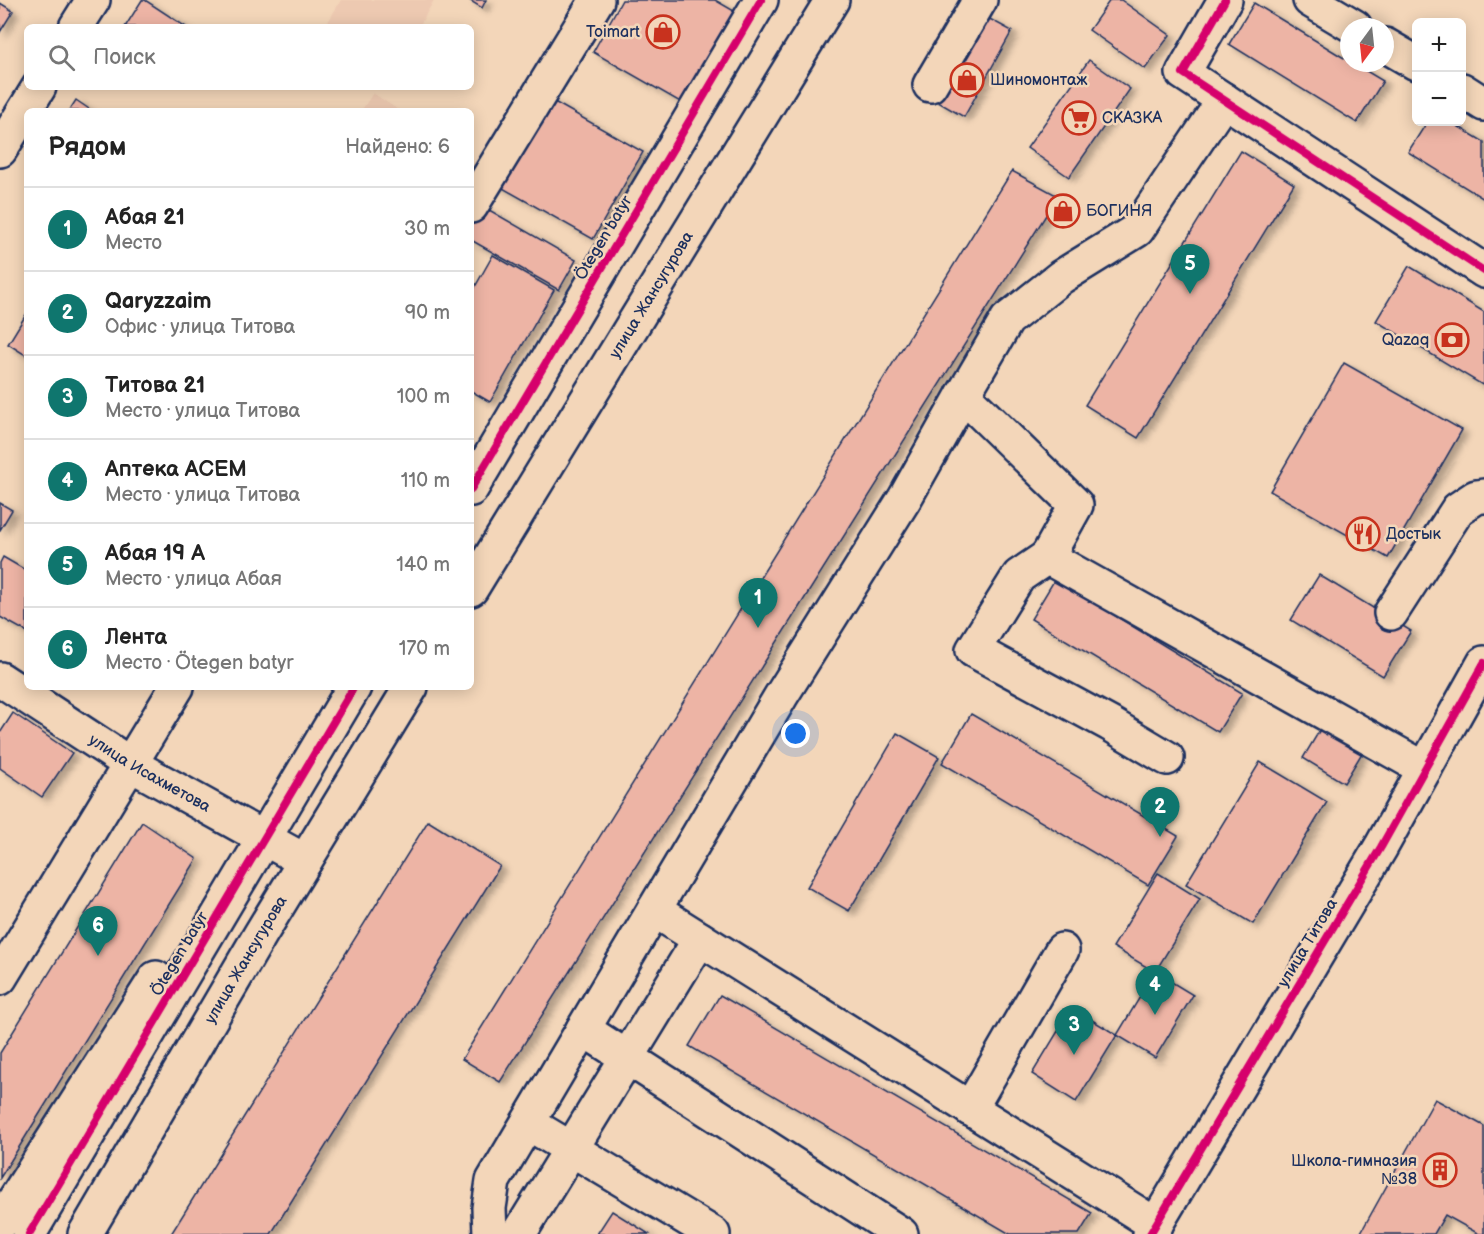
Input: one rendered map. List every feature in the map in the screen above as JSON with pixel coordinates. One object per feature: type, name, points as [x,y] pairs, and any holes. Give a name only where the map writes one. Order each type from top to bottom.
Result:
[{"type":"street","points":[[78,24],[93,0]]},
{"type":"street","points":[[474,201],[597,0]]},
{"type":"street","name":"Ötegen batyr","points":[[474,484],[761,0]]},
{"type":"street","name":"улица Жансугурова","points":[[474,584],[832,0]]},
{"type":"street","points":[[930,85],[980,0]]},
{"type":"street","points":[[1225,0],[1184,73],[1484,271]]},
{"type":"street","points":[[1310,0],[1340,18]]},
{"type":"street","points":[[1394,50],[1412,61]]},
{"type":"street","points":[[26,108],[37,90]]},
{"type":"street","points":[[1466,93],[1484,104]]},
{"type":"street","points":[[490,1234],[489,1208],[493,1181],[781,696],[905,498],[1007,320],[1061,277],[1137,231],[1224,100]]},
{"type":"street","points":[[0,150],[24,111]]},
{"type":"street","points":[[963,395],[1076,505],[1047,557],[1019,576],[973,650],[1110,724],[1167,758]]},
{"type":"street","points":[[1392,613],[1458,509],[1476,497],[1484,496]]},
{"type":"street","points":[[1047,557],[1425,769]]},
{"type":"street","name":"улица Титова","points":[[1153,1230],[1382,847],[1484,663]]},
{"type":"street","name":"улица Исахметова","points":[[0,679],[130,764],[305,861]]},
{"type":"street","points":[[0,978],[175,690]]},
{"type":"street","name":"Ötegen batyr","points":[[29,1234],[352,690]]},
{"type":"street","name":"улица Жансугурова","points":[[85,1234],[260,935],[409,690]]},
{"type":"street","points":[[654,910],[970,1109],[1153,1230]]},
{"type":"street","points":[[0,1223],[188,928],[200,920],[215,916],[226,917],[241,922],[260,935]]},
{"type":"street","points":[[519,1234],[700,939]]},
{"type":"street","points":[[970,1109],[1062,950]]},
{"type":"street","points":[[583,1029],[901,1234]]},
{"type":"street","points":[[528,1123],[713,1234]]},
{"type":"shaded area","points":[[341,0],[434,0],[421,24],[327,24]]},
{"type":"shaded area","points":[[373,93],[396,108],[363,108]]},
{"type":"building","points":[[142,0],[145,0],[181,24],[127,24]]},
{"type":"building","points":[[469,0],[486,0],[482,8]]},
{"type":"building","name":"Toimart","points":[[622,0],[715,0],[734,11],[682,103],[593,52]]},
{"type":"building","points":[[1110,0],[1121,0],[1170,35],[1145,69],[1089,30]]},
{"type":"building","points":[[0,3],[13,11],[0,32]]},
{"type":"building","points":[[1254,3],[1340,56],[1340,72],[1368,72],[1383,81],[1357,123],[1229,44]]},
{"type":"building","name":"Шиномонтаж","points":[[986,17],[1012,31],[964,117],[938,102]]},
{"type":"building","name":"СКАЗКА","points":[[1089,60],[1130,89],[1069,177],[1027,148]]},
{"type":"building","points":[[542,95],[643,152],[593,239],[492,182]]},
{"type":"building","points":[[76,100],[88,108],[71,108]]},
{"type":"building","points":[[1424,126],[1458,126],[1484,142],[1484,199],[1408,152]]},
{"type":"building","points":[[1241,151],[1294,184],[1138,438],[1085,405]]},
{"type":"building","points":[[1012,171],[1058,196],[500,1082],[462,1059]]},
{"type":"building","points":[[477,203],[576,260],[559,290],[474,242],[474,208]]},
{"type":"building","points":[[493,255],[554,290],[490,402],[474,393],[474,289]]},
{"type":"building","points":[[1409,266],[1484,312],[1484,386],[1376,321]]},
{"type":"building","points":[[24,318],[24,354],[8,344]]},
{"type":"building","points":[[1344,363],[1462,430],[1388,558],[1270,491]]},
{"type":"building","points":[[0,503],[12,510],[0,530]]},
{"type":"building","points":[[3,557],[24,569],[24,630],[0,617],[0,563]]},
{"type":"building","points":[[1319,575],[1411,631],[1383,676],[1291,620]]},
{"type":"building","points":[[1055,579],[1242,693],[1218,732],[1031,619]]},
{"type":"building","points":[[13,713],[72,753],[42,797],[0,768],[0,733]]},
{"type":"building","points":[[971,714],[1178,836],[1148,885],[942,763]]},
{"type":"building","points":[[1321,728],[1362,753],[1344,783],[1303,758]]},
{"type":"building","points":[[897,733],[939,757],[849,911],[807,887]]},
{"type":"building","points":[[1260,762],[1327,802],[1253,924],[1186,884]]},
{"type":"building","points":[[428,821],[500,866],[271,1234],[171,1234]]},
{"type":"building","points":[[142,822],[197,859],[0,1178],[0,1053]]},
{"type":"building","points":[[1158,873],[1200,899],[1155,972],[1113,947]]},
{"type":"building","points":[[1155,972],[1193,995],[1155,1058],[1117,1035]]},
{"type":"building","points":[[720,995],[1092,1213],[1079,1234],[1010,1234],[689,1046]]},
{"type":"building","points":[[1072,1008],[1117,1035],[1076,1102],[1032,1074]]},
{"type":"building","name":"Школа-гимназия №38","points":[[1435,1099],[1484,1126],[1484,1234],[1479,1234],[1445,1215],[1434,1234],[1360,1234]]},
{"type":"building","points":[[612,1211],[649,1234],[597,1234]]},
{"type":"cycle path","points":[[474,484],[761,0]]},
{"type":"cycle path","points":[[1225,0],[1183,73],[1484,271]]},
{"type":"cycle path","points":[[1150,1234],[1381,847],[1484,663]]},
{"type":"cycle path","points":[[29,1234],[352,690]]},
{"type":"place","name":"Toimart","points":[[663,32]]},
{"type":"place","name":"Шиномонтаж","points":[[967,80]]},
{"type":"place","name":"СКАЗКА","points":[[1079,118]]},
{"type":"place","name":"БОГИНЯ","points":[[1063,211]]},
{"type":"place","name":"Абая 19 А","points":[[1190,294]]},
{"type":"place","name":"Qazaq","points":[[1452,340]]},
{"type":"place","name":"Достык","points":[[1363,534]]},
{"type":"place","name":"Абая 21","points":[[758,628]]},
{"type":"place","name":"Qaryzzaim","points":[[1160,837]]},
{"type":"place","name":"Лента","points":[[98,956]]},
{"type":"place","name":"Аптека АСЕМ","points":[[1155,1015]]},
{"type":"place","name":"Титова 21","points":[[1074,1055]]},
{"type":"place","name":"Школа-гимназия №38","points":[[1440,1170]]}]
